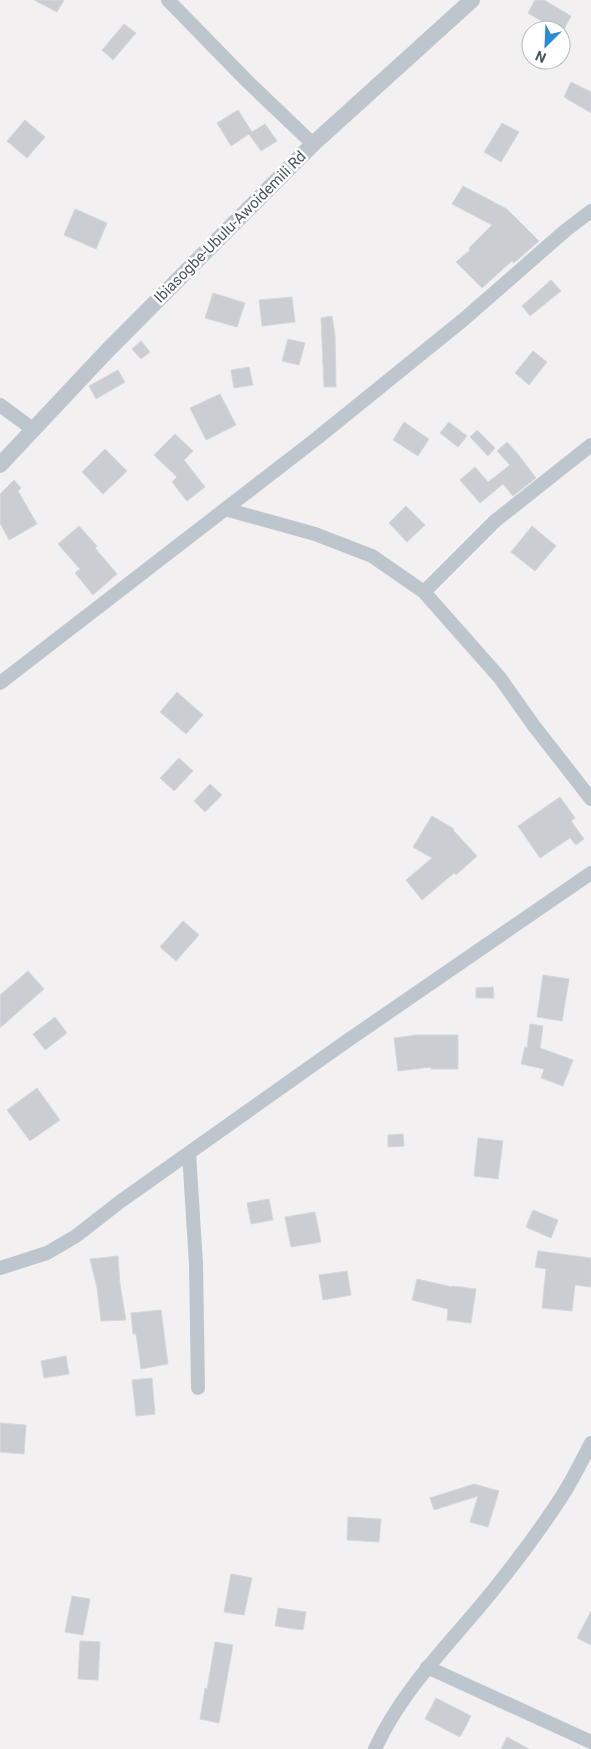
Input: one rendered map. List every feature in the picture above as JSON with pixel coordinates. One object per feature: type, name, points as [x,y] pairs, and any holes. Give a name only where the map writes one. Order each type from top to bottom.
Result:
[{"type":"street","points":[[168,0],[255,89],[313,144]]},
{"type":"street","name":"Ibiasogbe-Ubulu-Awoidemili Rd","points":[[0,465],[107,351],[313,144],[472,0]]},
{"type":"street","points":[[0,683],[316,438],[462,320],[566,230],[591,211]]},
{"type":"street","points":[[0,405],[34,430]]},
{"type":"street","points":[[424,592],[495,520],[591,445]]},
{"type":"street","points":[[225,509],[315,534],[372,556],[424,592],[500,678],[534,726],[591,798]]},
{"type":"street","points":[[0,1268],[47,1253],[76,1236],[121,1201],[344,1043],[591,873]]},
{"type":"street","points":[[189,1153],[196,1264],[198,1388]]},
{"type":"street","points":[[375,1749],[398,1706],[427,1667],[522,1554],[564,1492],[591,1443]]},
{"type":"street","points":[[427,1667],[591,1742]]},
{"type":"building","points":[[34,0],[64,0],[57,12]]},
{"type":"building","points":[[535,0],[544,0],[571,16],[569,20],[540,20],[528,13]]},
{"type":"building","points":[[124,24],[136,33],[113,60],[102,50]]},
{"type":"building","points":[[571,82],[591,92],[591,113],[564,97]]},
{"type":"building","points":[[238,110],[252,132],[265,124],[277,141],[261,151],[249,134],[231,146],[217,123]]},
{"type":"building","points":[[25,120],[45,137],[27,158],[7,141]]},
{"type":"building","points":[[502,123],[519,132],[501,162],[484,152]]},
{"type":"building","points":[[463,186],[507,209],[539,241],[514,263],[512,261],[482,288],[456,262],[470,250],[469,248],[492,225],[452,204]]},
{"type":"building","points":[[75,209],[107,223],[96,249],[64,235]]},
{"type":"building","points":[[551,280],[561,291],[530,316],[522,306]]},
{"type":"building","points":[[213,293],[245,303],[237,327],[205,318]]},
{"type":"building","points":[[292,297],[295,322],[262,326],[259,300]]},
{"type":"building","points":[[332,316],[335,335],[336,387],[324,387],[321,318]]},
{"type":"building","points":[[288,339],[305,343],[299,365],[282,361]]},
{"type":"building","points":[[141,341],[150,352],[141,359],[132,349]]},
{"type":"building","points":[[533,351],[547,362],[529,385],[515,373]]},
{"type":"building","points":[[249,367],[253,385],[234,388],[231,370]]},
{"type":"building","points":[[118,370],[125,382],[96,399],[89,386]]},
{"type":"building","points":[[220,394],[236,425],[206,440],[190,408]]},
{"type":"building","points":[[404,422],[429,439],[418,456],[393,440]]},
{"type":"building","points":[[449,422],[467,436],[458,447],[440,433]]},
{"type":"building","points":[[477,430],[495,448],[488,456],[470,437]]},
{"type":"building","points":[[175,434],[193,451],[184,460],[205,487],[187,501],[172,482],[177,477],[154,455]]},
{"type":"building","points":[[507,442],[536,478],[513,496],[503,484],[480,503],[460,480],[475,467],[488,482],[510,465],[497,451]]},
{"type":"building","points":[[105,449],[127,471],[103,494],[82,472]]},
{"type":"building","points":[[14,480],[21,488],[18,491],[37,524],[9,540],[0,523],[0,494]]},
{"type":"building","points":[[406,506],[425,525],[407,542],[389,523]]},
{"type":"building","points":[[79,526],[97,546],[95,548],[117,574],[93,595],[75,573],[80,569],[58,544]]},
{"type":"building","points":[[532,526],[556,546],[535,571],[511,552]]},
{"type":"building","points":[[177,692],[203,715],[186,734],[160,712]]},
{"type":"building","points":[[179,758],[193,771],[174,791],[160,778]]},
{"type":"building","points":[[210,784],[222,795],[205,812],[194,801]]},
{"type":"building","points":[[560,797],[575,818],[571,821],[584,839],[576,845],[570,838],[540,858],[518,826]]},
{"type":"building","points":[[432,816],[454,829],[477,856],[456,875],[454,873],[422,900],[406,880],[432,858],[413,847]]},
{"type":"building","points":[[183,921],[199,935],[176,961],[160,947]]},
{"type":"building","points":[[28,971],[44,989],[0,1028],[0,995]]},
{"type":"building","points":[[543,975],[569,979],[562,1021],[537,1017]]},
{"type":"building","points":[[493,987],[494,998],[476,998],[476,988]]},
{"type":"building","points":[[55,1017],[67,1033],[45,1050],[33,1034]]},
{"type":"building","points":[[530,1024],[543,1026],[540,1048],[573,1060],[563,1086],[541,1078],[544,1069],[521,1064],[525,1047],[527,1048]]},
{"type":"building","points":[[417,1035],[458,1035],[458,1069],[431,1069],[431,1067],[398,1071],[394,1038]]},
{"type":"building","points":[[37,1088],[60,1120],[30,1141],[7,1110]]},
{"type":"building","points":[[403,1134],[404,1146],[388,1147],[388,1135]]},
{"type":"building","points":[[478,1138],[503,1141],[498,1179],[474,1176]]},
{"type":"building","points":[[269,1199],[273,1220],[251,1224],[247,1203]]},
{"type":"building","points":[[533,1210],[558,1220],[551,1238],[526,1227]]},
{"type":"building","points":[[315,1212],[321,1242],[291,1247],[285,1217]]},
{"type":"building","points":[[538,1251],[591,1258],[591,1287],[575,1285],[572,1311],[542,1308],[546,1269],[535,1267]]},
{"type":"building","points":[[118,1256],[126,1320],[101,1321],[97,1288],[90,1259]]},
{"type":"building","points":[[347,1271],[351,1295],[323,1300],[319,1275]]},
{"type":"building","points":[[417,1279],[452,1287],[476,1289],[471,1323],[447,1320],[448,1309],[412,1300]]},
{"type":"building","points":[[161,1310],[168,1364],[141,1369],[136,1334],[133,1334],[131,1313]]},
{"type":"building","points":[[66,1356],[69,1374],[44,1378],[41,1361]]},
{"type":"building","points":[[152,1378],[155,1414],[136,1416],[132,1380]]},
{"type":"building","points":[[0,1423],[26,1425],[24,1454],[0,1452]]},
{"type":"building","points":[[474,1484],[499,1491],[488,1527],[470,1522],[478,1496],[434,1510],[430,1498]]},
{"type":"building","points":[[348,1517],[381,1519],[379,1542],[347,1540]]},
{"type":"building","points":[[231,1574],[252,1578],[244,1615],[224,1612]]},
{"type":"building","points":[[72,1596],[90,1599],[83,1635],[65,1632]]},
{"type":"building","points":[[278,1608],[306,1612],[303,1630],[275,1626]]},
{"type":"building","points":[[591,1611],[591,1645],[577,1638]]},
{"type":"building","points":[[80,1641],[100,1642],[98,1680],[78,1679]]},
{"type":"building","points":[[215,1642],[233,1645],[219,1723],[200,1719]]},
{"type":"building","points":[[436,1698],[471,1716],[460,1737],[425,1719]]},
{"type":"building","points":[[507,1737],[529,1749],[501,1749]]}]
